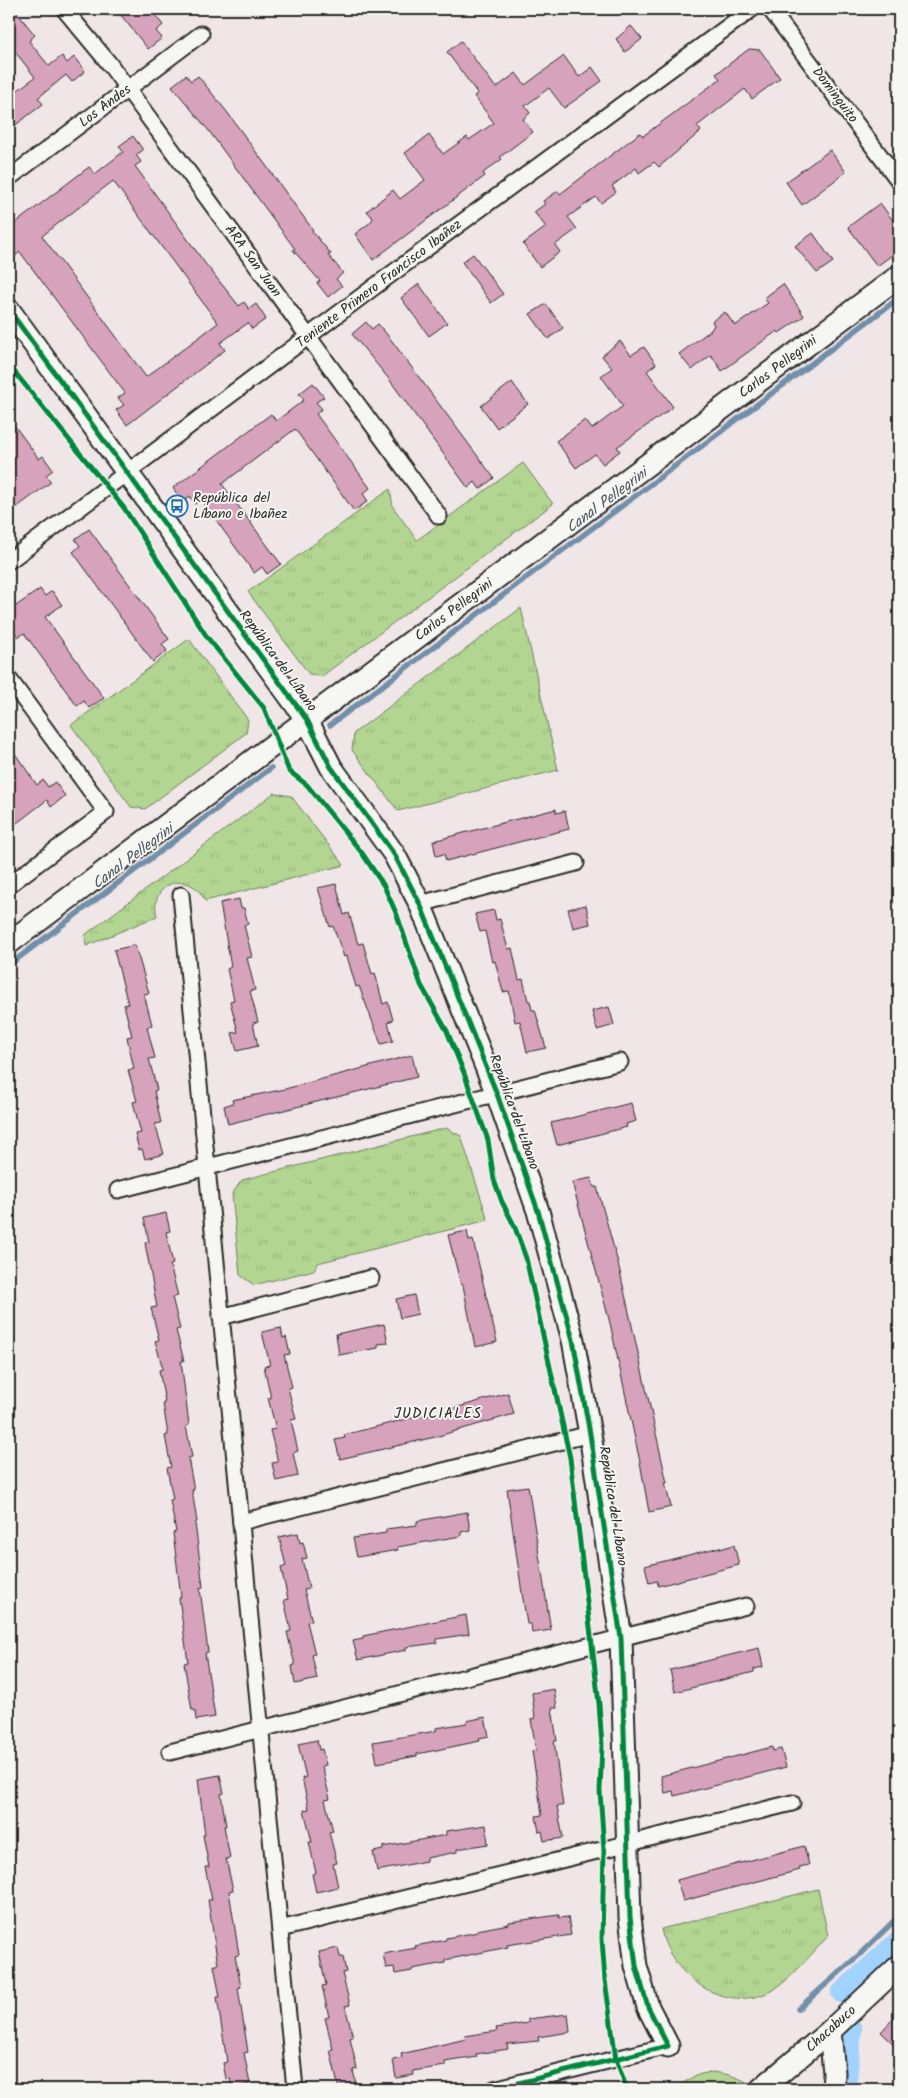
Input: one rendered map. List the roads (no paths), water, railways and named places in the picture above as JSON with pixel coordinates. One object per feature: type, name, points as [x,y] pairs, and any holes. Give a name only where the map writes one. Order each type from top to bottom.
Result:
[{"type":"street","name":"ARA San Juan","points":[[64,9],[128,89],[439,516]]},
{"type":"street","name":"Teniente Primero Francisco Ibañez","points":[[9,562],[308,336],[752,9]]},
{"type":"street","name":"Dominguito","points":[[770,9],[899,181]]},
{"type":"street","name":"Los Andes","points":[[9,178],[201,34]]},
{"type":"street","name":"Carlos Pellegrini","points":[[9,943],[899,276]]},
{"type":"street","name":"República del Líbano","points":[[9,310],[307,720],[332,767],[394,854],[420,904],[497,1094],[541,1220],[573,1340],[590,1434],[622,1638],[630,1917],[636,1966],[648,2007],[668,2046]]},
{"type":"street","points":[[9,679],[106,812],[9,885]]},
{"type":"street","points":[[420,904],[576,863]]},
{"type":"street","points":[[181,895],[295,2089]]},
{"type":"street","points":[[118,1190],[620,1062]]},
{"type":"street","points":[[221,1317],[370,1278]]},
{"type":"street","points":[[241,1522],[590,1434]]},
{"type":"street","points":[[170,1752],[746,1606]]},
{"type":"street","points":[[280,1929],[792,1803]]},
{"type":"street","name":"Chacabuco","points":[[761,2089],[830,2031],[899,1966]]},
{"type":"street","points":[[830,2031],[834,2073],[833,2089]]},
{"type":"street","points":[[494,2089],[668,2046]]},
{"type":"waterway","name":"Canal Pellegrini","points":[[330,725],[899,298]]},
{"type":"waterway","name":"Canal Pellegrini","points":[[9,965],[271,768]]},
{"type":"waterway","points":[[798,2009],[859,1955],[899,1916]]},
{"type":"waterway","points":[[841,1993],[899,1940]]},
{"type":"waterway","points":[[846,2089],[852,2029]]},
{"type":"place","name":"República del Líbano e Ibañez","points":[[177,506]]},
{"type":"district","name":"JUDICIALES","points":[[438,1414]]}]
